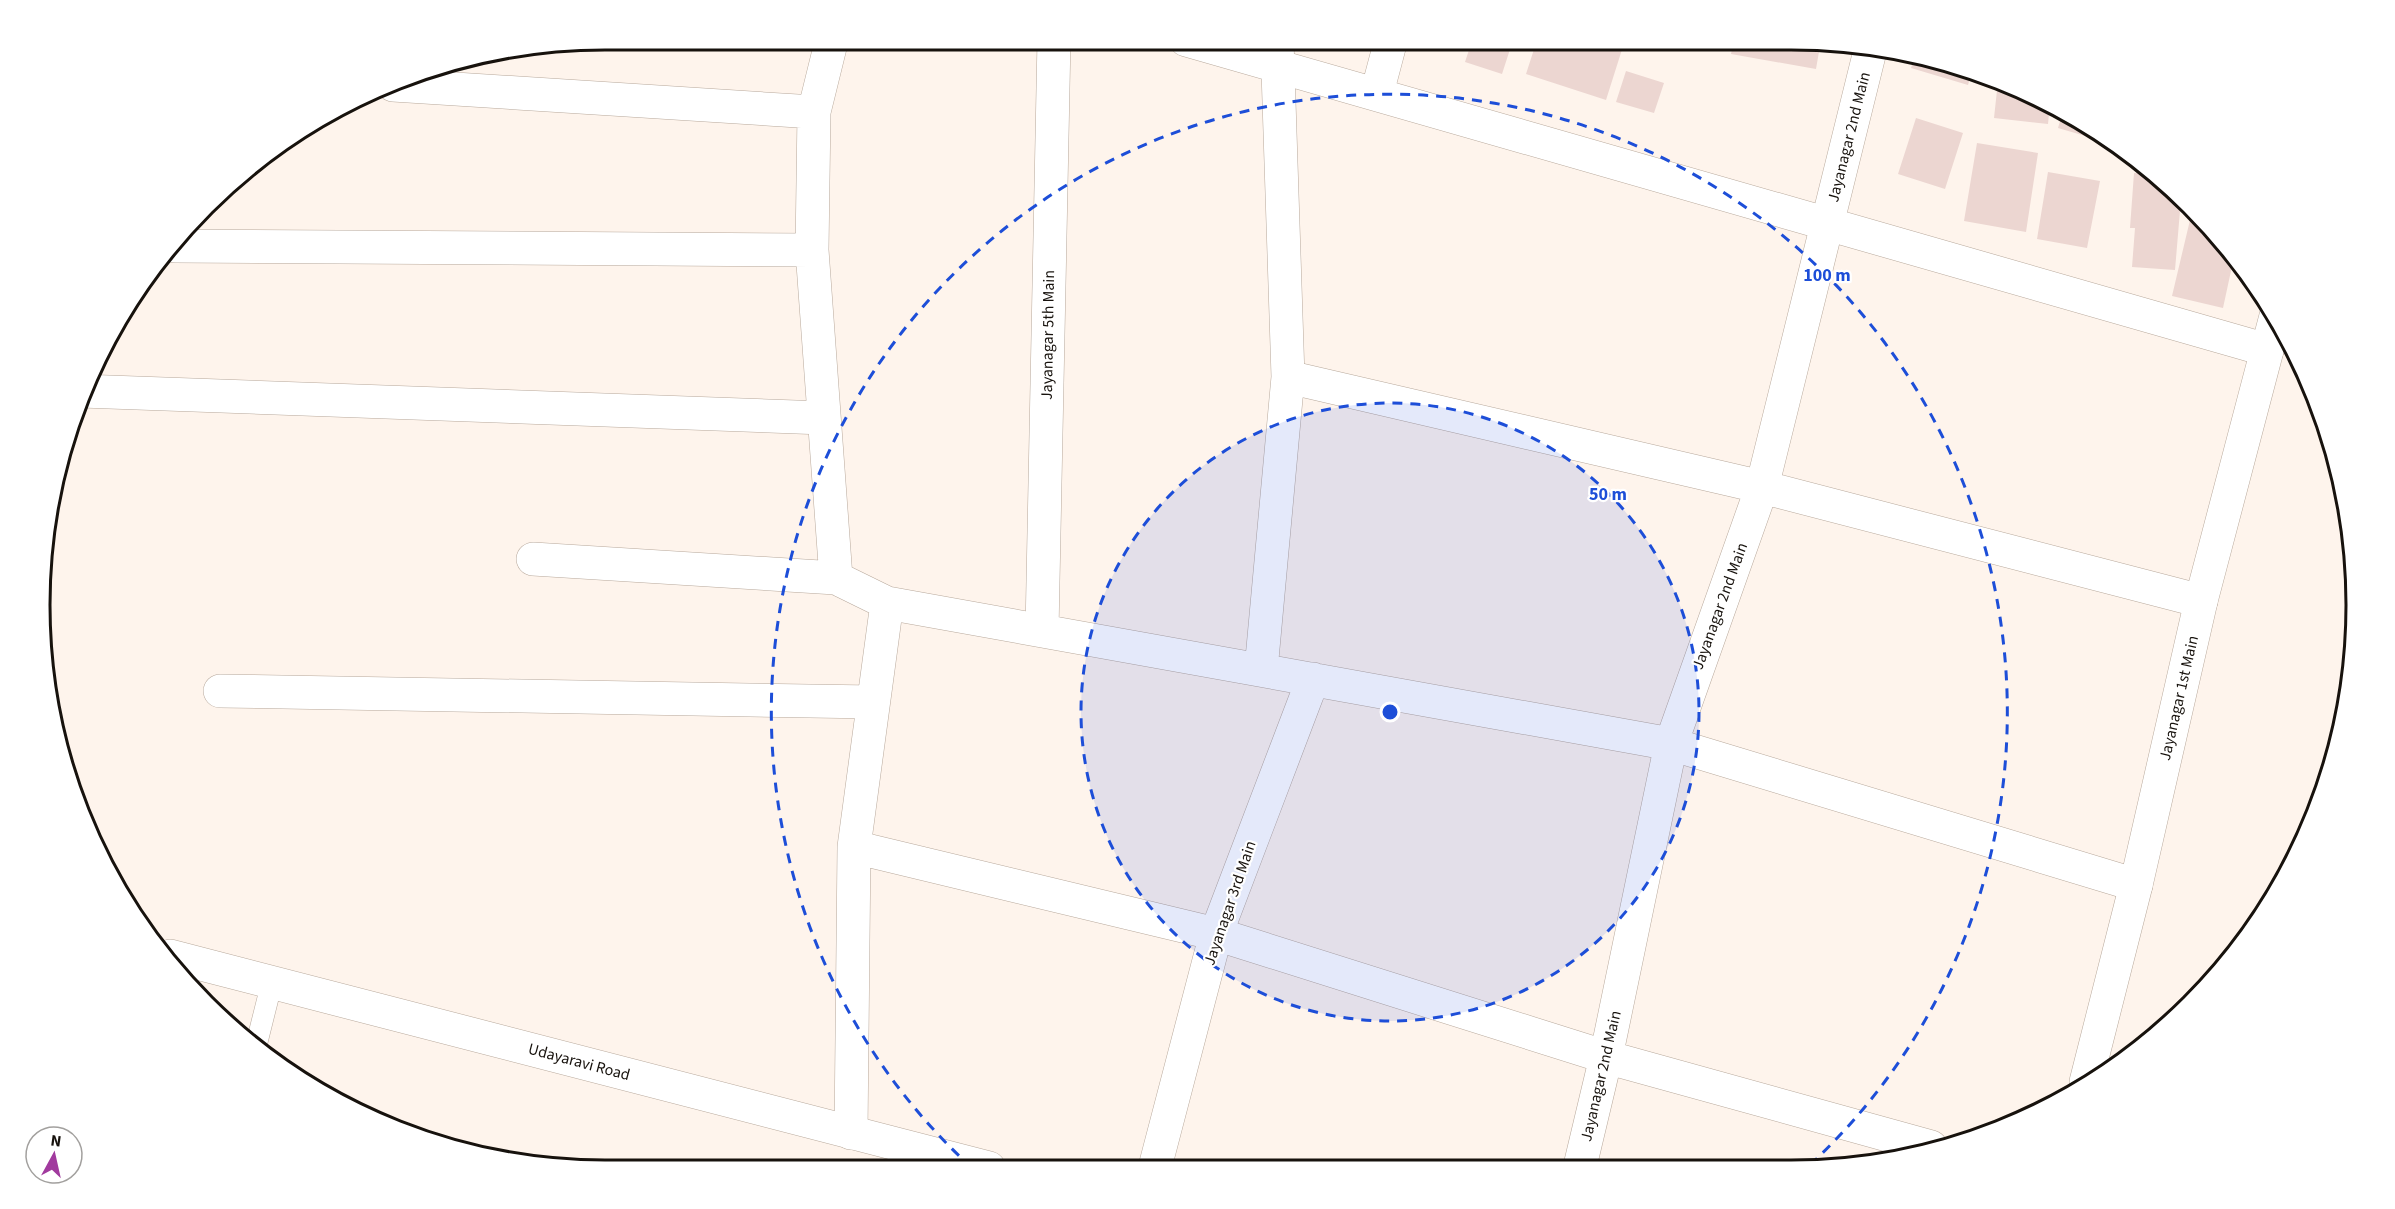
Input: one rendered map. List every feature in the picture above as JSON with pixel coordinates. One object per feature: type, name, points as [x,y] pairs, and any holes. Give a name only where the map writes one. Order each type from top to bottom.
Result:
[{"type":"street","points":[[829,50],[814,112],[812,250],[836,578]]},
{"type":"street","name":"Jayanagar 5th Main","points":[[1042,631],[1054,50]]},
{"type":"street","points":[[1256,50],[1277,53],[1377,93],[2267,351]]},
{"type":"street","points":[[1377,93],[1388,50]]},
{"type":"street","points":[[1261,670],[1288,377],[1277,53]]},
{"type":"street","name":"Jayanagar 2nd Main","points":[[1581,1160],[1606,1057],[1671,744],[1762,487],[1869,55]]},
{"type":"street","points":[[408,86],[814,112]]},
{"type":"street","points":[[181,246],[812,250]]},
{"type":"street","name":"Jayanagar 1st Main","points":[[2088,1072],[2136,885],[2201,601],[2272,330]]},
{"type":"street","points":[[1288,377],[1762,487],[2201,601]]},
{"type":"street","points":[[92,391],[824,418]]},
{"type":"street","points":[[533,559],[836,578],[887,603],[1671,744],[2136,885]]},
{"type":"street","points":[[851,1133],[854,847],[887,603]]},
{"type":"street","name":"Jayanagar 3rd Main","points":[[1157,1160],[1216,934],[1313,679]]},
{"type":"street","points":[[220,691],[873,702]]},
{"type":"street","points":[[854,847],[1216,934],[1606,1057],[1920,1144]]},
{"type":"street","name":"Udayaravi Road","points":[[177,958],[957,1160]]},
{"type":"lane","points":[[258,1038],[272,982]]},
{"type":"building","points":[[1469,50],[1510,50],[1502,74],[1465,62]]},
{"type":"building","points":[[1534,50],[1622,50],[1606,100],[1526,74]]},
{"type":"building","points":[[1732,50],[1819,51],[1816,69],[1731,54]]},
{"type":"building","points":[[1913,63],[1970,79],[1968,85],[1911,68]]},
{"type":"building","points":[[1626,71],[1664,83],[1654,113],[1616,102]]},
{"type":"building","points":[[1997,90],[2049,114],[2048,124],[1994,118]]},
{"type":"building","points":[[1916,118],[1963,133],[1945,189],[1898,174]]},
{"type":"building","points":[[2060,120],[2090,137],[2058,128]]},
{"type":"building","points":[[1977,143],[2038,153],[2026,232],[1964,221]]},
{"type":"building","points":[[2048,172],[2100,181],[2087,248],[2037,239]]},
{"type":"building","points":[[2134,173],[2139,173],[2180,209],[2175,270],[2132,267],[2135,228],[2130,228]]},
{"type":"building","points":[[2191,220],[2232,268],[2223,308],[2172,296]]}]
